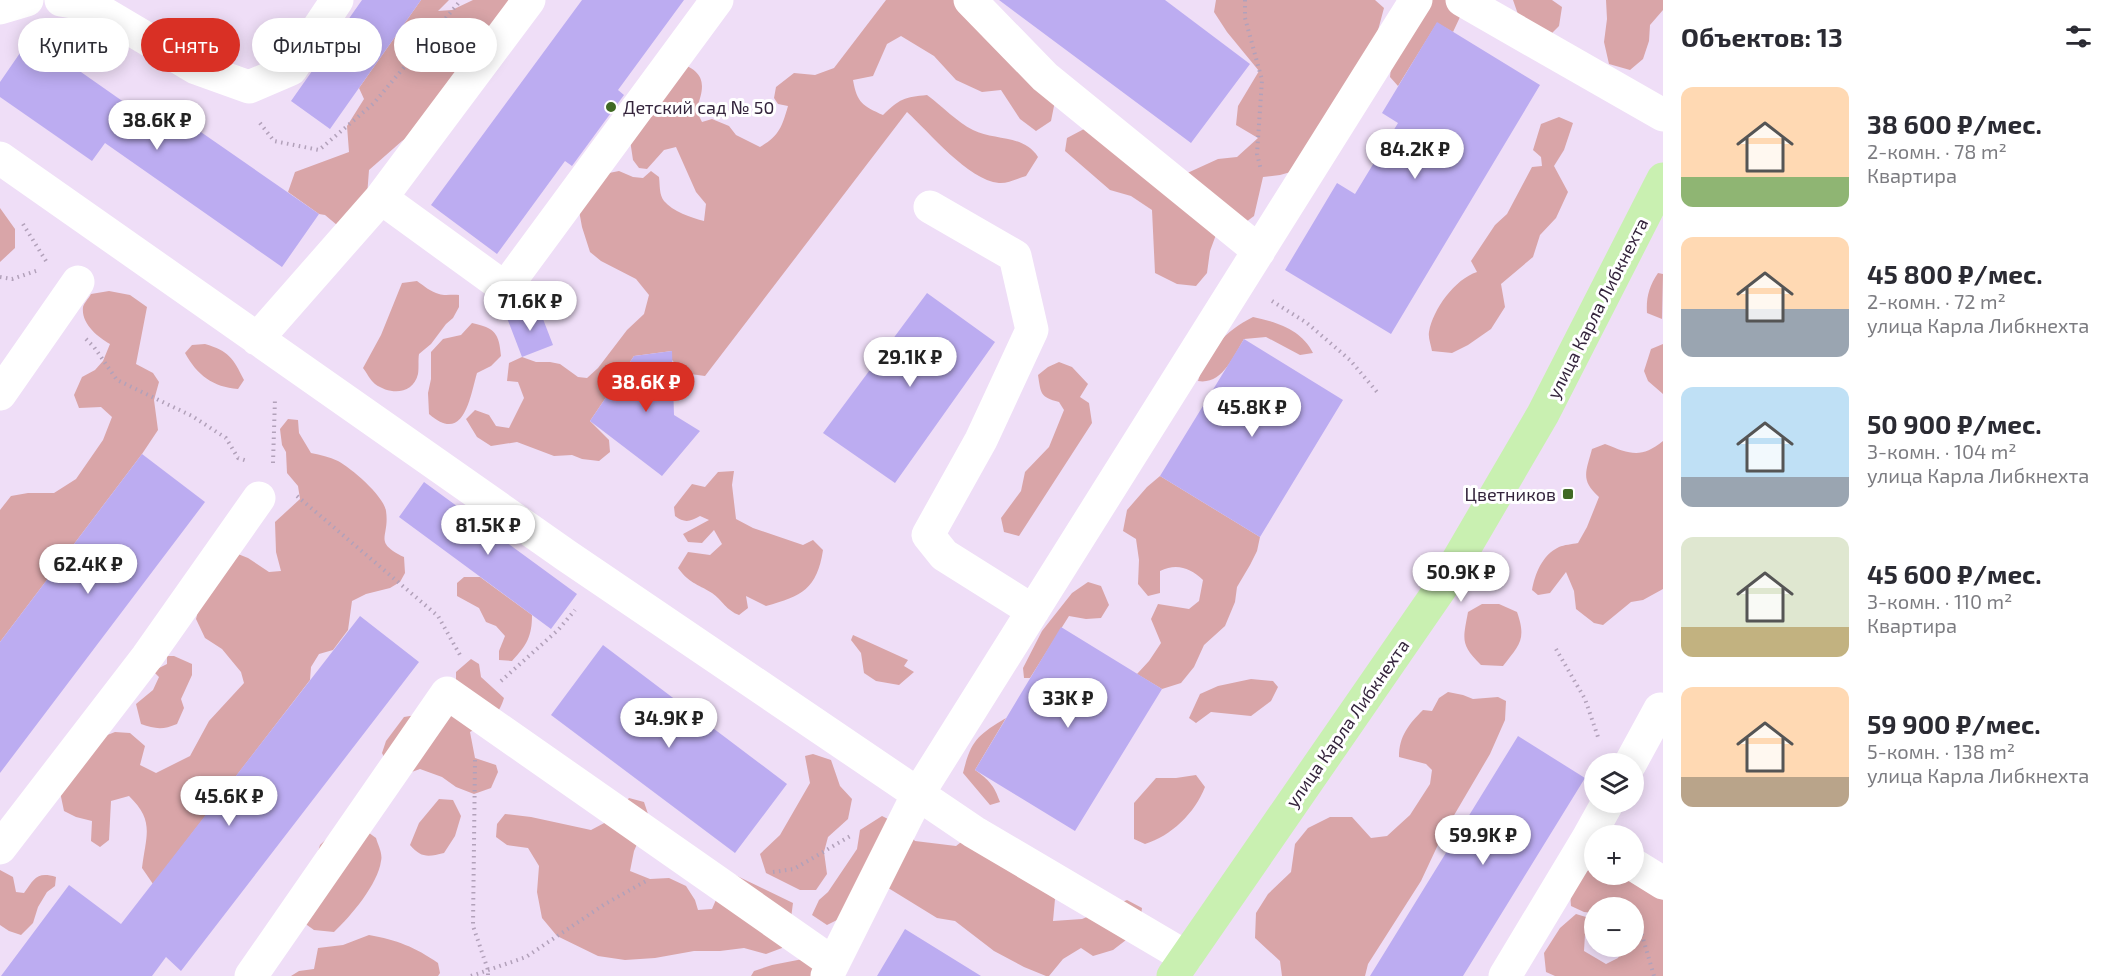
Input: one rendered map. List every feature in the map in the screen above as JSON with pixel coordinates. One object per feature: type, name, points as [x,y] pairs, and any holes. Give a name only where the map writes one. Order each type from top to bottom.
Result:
[{"type":"main road","name":"улица Карла Либкнехта","points":[[1179,967],[1445,582],[1543,414],[1663,179]]},
{"type":"lane","points":[[0,8],[27,0]]},
{"type":"lane","points":[[62,0],[90,5],[196,68],[249,87],[291,69],[337,0]]},
{"type":"lane","points":[[257,339],[381,198],[529,0]]},
{"type":"lane","points":[[381,198],[505,288],[717,0]]},
{"type":"lane","points":[[970,0],[1045,77],[1259,251]]},
{"type":"lane","points":[[251,976],[447,693],[830,970],[918,794],[1416,0]]},
{"type":"lane","points":[[1462,0],[1663,115]]},
{"type":"lane","points":[[0,158],[601,579],[974,832],[1179,967]]},
{"type":"lane","points":[[930,207],[1014,256],[1032,330],[981,440],[928,535],[945,555],[1033,611]]},
{"type":"lane","points":[[0,394],[58,310],[66,278]]},
{"type":"lane","points":[[0,848],[147,657],[266,484]]},
{"type":"lane","points":[[1636,753],[1660,709]]},
{"type":"lane","points":[[1505,976],[1584,851]]},
{"type":"lane","points":[[1644,871],[1663,883]]},
{"type":"path","points":[[227,79],[274,141],[318,150],[373,104],[460,0]]},
{"type":"path","points":[[1245,0],[1245,18],[1262,80],[1257,154],[1276,223]]},
{"type":"path","points":[[18,217],[66,278]]},
{"type":"path","points":[[0,277],[12,279],[37,271],[66,278]]},
{"type":"path","points":[[66,278],[58,310],[94,348],[117,380],[192,416],[226,438],[238,458],[255,464]]},
{"type":"path","points":[[1240,280],[1307,323],[1350,360],[1377,392]]},
{"type":"path","points":[[257,339],[276,398],[266,484]]},
{"type":"path","points":[[293,492],[438,615],[460,656],[465,706],[475,758],[473,926],[488,976]]},
{"type":"path","points":[[465,706],[504,679],[558,630],[601,579]]},
{"type":"path","points":[[1556,649],[1584,699],[1599,742]]},
{"type":"path","points":[[1644,944],[1653,976]]},
{"type":"shaded area","points":[[421,0],[449,0],[438,11],[452,10],[473,0],[509,0],[497,21],[497,18],[408,18]]},
{"type":"shaded area","points":[[886,0],[968,0],[1056,96],[1051,121],[1036,131],[1020,119],[1001,90],[982,92],[956,80],[934,56],[901,36],[887,44],[873,76],[853,80],[862,103],[883,115],[903,100],[927,95],[967,127],[981,133],[1017,141],[1032,150],[1038,157],[1026,176],[1002,183],[987,180],[950,154],[907,112],[705,376],[683,373],[672,360],[672,351],[634,356],[590,421],[609,440],[610,452],[599,461],[572,455],[554,456],[517,442],[491,446],[477,437],[466,419],[475,410],[489,415],[496,426],[509,428],[524,398],[518,382],[507,381],[509,363],[522,357],[536,362],[550,362],[560,364],[578,377],[587,378],[598,368],[627,330],[644,314],[649,295],[636,279],[601,261],[590,252],[578,205],[589,177],[619,171],[633,177],[643,178],[651,171],[659,177],[661,196],[668,205],[683,214],[704,221],[706,204],[696,192],[676,147],[664,150],[647,169],[639,168],[633,160],[630,140],[679,63],[695,71],[701,81],[701,94],[696,110],[702,122],[712,119],[729,126],[736,135],[760,147],[772,139],[779,130],[788,106],[778,104],[774,98],[776,87],[794,73],[815,75],[834,68]]},
{"type":"shaded area","points":[[1216,0],[1375,0],[1384,8],[1377,34],[1312,166],[1263,177],[1254,216],[1234,231],[1217,232],[1210,251],[1207,273],[1196,286],[1177,284],[1155,273],[1152,210],[1131,196],[1110,190],[1065,151],[1067,138],[1084,129],[1172,180],[1218,159],[1237,157],[1258,138],[1236,125],[1238,106],[1259,71],[1214,12]]},
{"type":"shaded area","points":[[1423,0],[1462,0],[1460,17],[1453,32],[1437,23],[1398,86],[1390,77],[1392,58]]},
{"type":"shaded area","points":[[1513,0],[1552,0],[1562,7],[1559,26],[1552,33],[1521,23]]},
{"type":"shaded area","points":[[1606,0],[1663,0],[1663,10],[1650,25],[1649,41],[1643,59],[1630,70],[1609,64],[1604,42],[1607,19]]},
{"type":"shaded area","points":[[394,38],[394,72],[468,72],[445,112],[402,141],[369,170],[367,196],[349,235],[325,215],[319,214],[288,192],[295,172],[349,152],[347,126],[364,99],[359,88],[370,72],[382,72],[382,55]]},
{"type":"shaded area","points":[[1559,117],[1573,123],[1564,150],[1554,166],[1568,192],[1556,218],[1540,235],[1533,257],[1501,284],[1505,307],[1491,329],[1452,353],[1432,351],[1429,334],[1435,314],[1453,288],[1477,272],[1471,261],[1495,225],[1507,214],[1532,167],[1542,166],[1541,157],[1533,150],[1541,124]]},
{"type":"shaded area","points":[[0,208],[15,229],[15,248],[0,262]]},
{"type":"shaded area","points":[[1658,273],[1663,274],[1662,319],[1647,313],[1649,292]]},
{"type":"shaded area","points":[[417,281],[436,293],[459,295],[459,307],[453,318],[431,344],[419,354],[418,374],[411,386],[400,391],[387,390],[375,384],[363,368],[381,335],[402,283]]},
{"type":"shaded area","points":[[109,291],[130,295],[147,307],[136,364],[153,373],[159,382],[154,400],[158,430],[0,642],[0,510],[11,496],[28,493],[54,493],[76,479],[103,440],[112,417],[101,407],[79,408],[74,395],[82,377],[95,370],[103,361],[110,344],[96,334],[88,324],[83,313],[84,304],[91,294]]},
{"type":"shaded area","points":[[1253,317],[1288,328],[1302,338],[1313,353],[1300,355],[1266,337],[1244,339],[1220,374],[1214,379],[1198,381],[1206,360],[1218,343]]},
{"type":"shaded area","points":[[472,323],[486,327],[494,333],[499,342],[501,356],[491,366],[477,373],[468,405],[458,421],[450,424],[441,422],[429,414],[431,352],[443,339],[461,335]]},
{"type":"shaded area","points":[[205,344],[220,349],[233,361],[244,380],[238,389],[213,383],[195,368],[185,353],[192,345]]},
{"type":"shaded area","points":[[1663,344],[1663,394],[1648,381],[1644,371],[1651,349]]},
{"type":"shaded area","points":[[1059,362],[1072,367],[1088,384],[1080,397],[1089,403],[1092,423],[1019,536],[1004,532],[1001,518],[1021,491],[1025,472],[1049,447],[1064,410],[1059,402],[1042,394],[1038,375]]},
{"type":"shaded area","points":[[288,419],[298,420],[299,433],[311,453],[338,461],[366,483],[379,498],[386,511],[385,543],[394,552],[404,557],[405,573],[400,582],[390,588],[366,594],[352,601],[348,630],[333,650],[319,654],[311,667],[310,680],[153,884],[142,868],[146,821],[143,813],[129,796],[111,801],[109,840],[100,847],[91,841],[92,821],[64,811],[60,792],[79,746],[115,732],[130,733],[145,746],[140,765],[156,773],[190,756],[209,721],[244,683],[241,672],[222,649],[205,638],[196,619],[199,607],[233,552],[248,558],[269,572],[281,571],[276,552],[275,522],[300,499],[298,486],[287,473],[286,452],[282,445],[280,429]]},
{"type":"shaded area","points":[[1663,441],[1663,589],[1643,600],[1631,602],[1603,625],[1594,623],[1576,609],[1574,591],[1566,572],[1550,593],[1538,595],[1532,590],[1537,571],[1548,555],[1559,547],[1578,543],[1587,527],[1599,497],[1589,486],[1586,475],[1592,449],[1605,444],[1635,453],[1655,447]]},
{"type":"shaded area","points":[[734,471],[732,485],[736,519],[753,528],[803,545],[813,540],[823,550],[817,574],[806,589],[789,599],[766,606],[746,596],[748,608],[739,615],[731,611],[712,593],[690,580],[678,568],[688,552],[710,555],[722,544],[714,530],[702,543],[688,542],[683,534],[709,520],[700,516],[690,520],[681,520],[675,516],[674,507],[692,484],[705,487],[718,472]]},
{"type":"shaded area","points":[[1160,476],[1260,537],[1257,551],[1237,587],[1235,602],[1225,626],[1204,645],[1194,667],[1181,683],[1162,689],[1137,674],[1161,643],[1151,619],[1158,604],[1189,609],[1199,601],[1203,580],[1193,572],[1172,567],[1160,571],[1160,593],[1148,596],[1138,584],[1139,560],[1136,539],[1123,531],[1127,510]]},
{"type":"shaded area","points":[[464,577],[480,577],[532,615],[528,640],[512,661],[499,660],[499,651],[505,636],[496,626],[486,622],[479,608],[457,596],[457,583]]},
{"type":"shaded area","points":[[1088,582],[1101,586],[1109,605],[1101,618],[1086,619],[1069,616],[1030,678],[1024,678],[1023,668],[1042,631],[1072,593]]},
{"type":"shaded area","points":[[1482,604],[1499,604],[1517,612],[1521,629],[1520,642],[1503,666],[1481,665],[1466,646],[1464,636],[1468,612]]},
{"type":"shaded area","points":[[853,635],[908,660],[904,666],[914,672],[899,685],[876,681],[864,673],[861,653],[851,640]]},
{"type":"shaded area","points":[[167,656],[174,656],[192,664],[192,675],[181,699],[184,708],[177,724],[159,728],[141,724],[136,704],[153,690],[159,677],[153,671],[167,664]]},
{"type":"shaded area","points":[[471,659],[479,664],[481,677],[504,698],[495,715],[470,732],[475,758],[496,765],[498,772],[491,788],[474,794],[456,787],[442,777],[420,769],[406,774],[392,773],[382,753],[386,741],[404,717],[434,712],[456,684],[456,672]]},
{"type":"shaded area","points":[[1251,679],[1273,681],[1278,687],[1271,701],[1251,716],[1211,712],[1196,723],[1189,718],[1200,694],[1218,686]]},
{"type":"shaded area","points":[[1448,692],[1473,699],[1498,697],[1506,701],[1505,720],[1490,754],[1443,834],[1421,881],[1368,964],[1365,976],[1282,976],[1280,961],[1255,938],[1256,913],[1268,894],[1291,872],[1295,844],[1308,828],[1330,817],[1352,817],[1371,838],[1387,836],[1410,815],[1430,784],[1432,770],[1426,764],[1399,757],[1401,743],[1409,725],[1418,715],[1423,710],[1432,711],[1439,698]]},
{"type":"shaded area","points":[[1006,718],[975,770],[990,783],[998,796],[1000,802],[990,805],[963,773],[969,753],[977,740]]},
{"type":"shaded area","points":[[813,754],[831,760],[840,786],[852,799],[848,819],[828,837],[824,852],[827,874],[816,890],[800,890],[766,873],[760,854],[780,835],[810,783],[805,756]]},
{"type":"shaded area","points":[[1196,775],[1205,787],[1195,806],[1181,822],[1164,835],[1145,844],[1134,839],[1134,803],[1156,778]]},
{"type":"shaded area","points":[[629,798],[644,802],[649,817],[634,851],[630,871],[650,879],[669,878],[686,886],[698,910],[712,909],[722,886],[735,875],[793,903],[789,933],[782,948],[766,954],[744,948],[694,951],[655,958],[625,960],[598,956],[557,936],[542,918],[537,892],[539,866],[528,848],[507,845],[496,837],[497,824],[505,814],[531,817],[591,830],[610,820]]},
{"type":"shaded area","points":[[439,799],[453,800],[461,816],[455,836],[444,853],[425,855],[410,845],[419,823]]},
{"type":"shaded area","points":[[882,816],[902,826],[915,841],[956,846],[974,832],[1055,899],[1053,921],[1082,919],[1127,900],[1142,908],[1139,930],[1113,950],[1093,956],[1081,948],[1063,959],[1049,976],[1046,976],[994,951],[955,921],[937,918],[885,886],[849,914],[827,925],[812,915],[819,900],[828,892],[857,849],[860,830]]},
{"type":"shaded area","points":[[365,830],[376,838],[381,852],[381,861],[375,880],[356,909],[334,932],[314,930],[293,915],[312,873],[320,845],[333,833]]},
{"type":"shaded area","points":[[0,870],[13,877],[16,892],[24,893],[40,876],[56,877],[55,886],[47,892],[38,907],[33,923],[21,935],[0,925]]},
{"type":"shaded area","points":[[1584,873],[1584,885],[1640,885],[1663,900],[1663,976],[1555,976],[1546,972],[1544,953],[1560,928],[1576,914],[1584,916],[1584,957],[1594,957],[1606,964],[1619,957],[1644,957],[1644,897],[1584,897],[1584,912],[1571,906],[1572,887]]},
{"type":"shaded area","points":[[369,935],[413,948],[438,963],[440,973],[438,976],[291,976],[299,971],[314,969],[318,948],[343,945]]},
{"type":"shaded area","points":[[808,958],[820,976],[751,976],[754,971],[772,965]]},
{"type":"building","points":[[362,0],[421,0],[408,18],[394,18],[394,38],[382,55],[382,18],[349,18]]},
{"type":"building","points":[[582,0],[684,0],[618,90],[624,95],[572,166],[565,161],[497,254],[431,205]]},
{"type":"building","points":[[999,0],[1165,0],[1250,64],[1191,143]]},
{"type":"building","points":[[1437,22],[1540,85],[1391,334],[1285,270],[1337,183],[1355,194],[1398,123],[1382,113]]},
{"type":"building","points":[[18,56],[18,72],[81,72],[148,119],[159,103],[319,214],[282,267],[105,143],[92,161],[0,97],[0,82]]},
{"type":"building","points":[[311,72],[370,72],[330,129],[291,101]]},
{"type":"building","points":[[927,293],[995,342],[895,483],[823,433]]},
{"type":"building","points":[[538,306],[553,345],[522,357],[507,318]]},
{"type":"building","points":[[1244,339],[1343,400],[1260,537],[1160,476]]},
{"type":"building","points":[[672,351],[674,415],[700,431],[662,476],[590,421],[634,356]]},
{"type":"building","points":[[142,454],[205,502],[0,773],[0,642]]},
{"type":"building","points":[[424,482],[577,594],[551,629],[399,517]]},
{"type":"building","points":[[360,616],[419,662],[181,971],[166,957],[152,976],[1,976],[69,885],[121,924]]},
{"type":"building","points":[[1061,627],[1162,689],[1075,831],[975,770]]},
{"type":"building","points":[[603,645],[787,784],[735,853],[551,715]]},
{"type":"building","points":[[1518,736],[1584,777],[1463,976],[1370,976]]},
{"type":"building","points":[[905,929],[981,976],[877,976]]},
{"type":"place","name":"Детский сад № 50","points":[[611,107]]},
{"type":"place","name":"Цветников","points":[[1568,494]]}]
